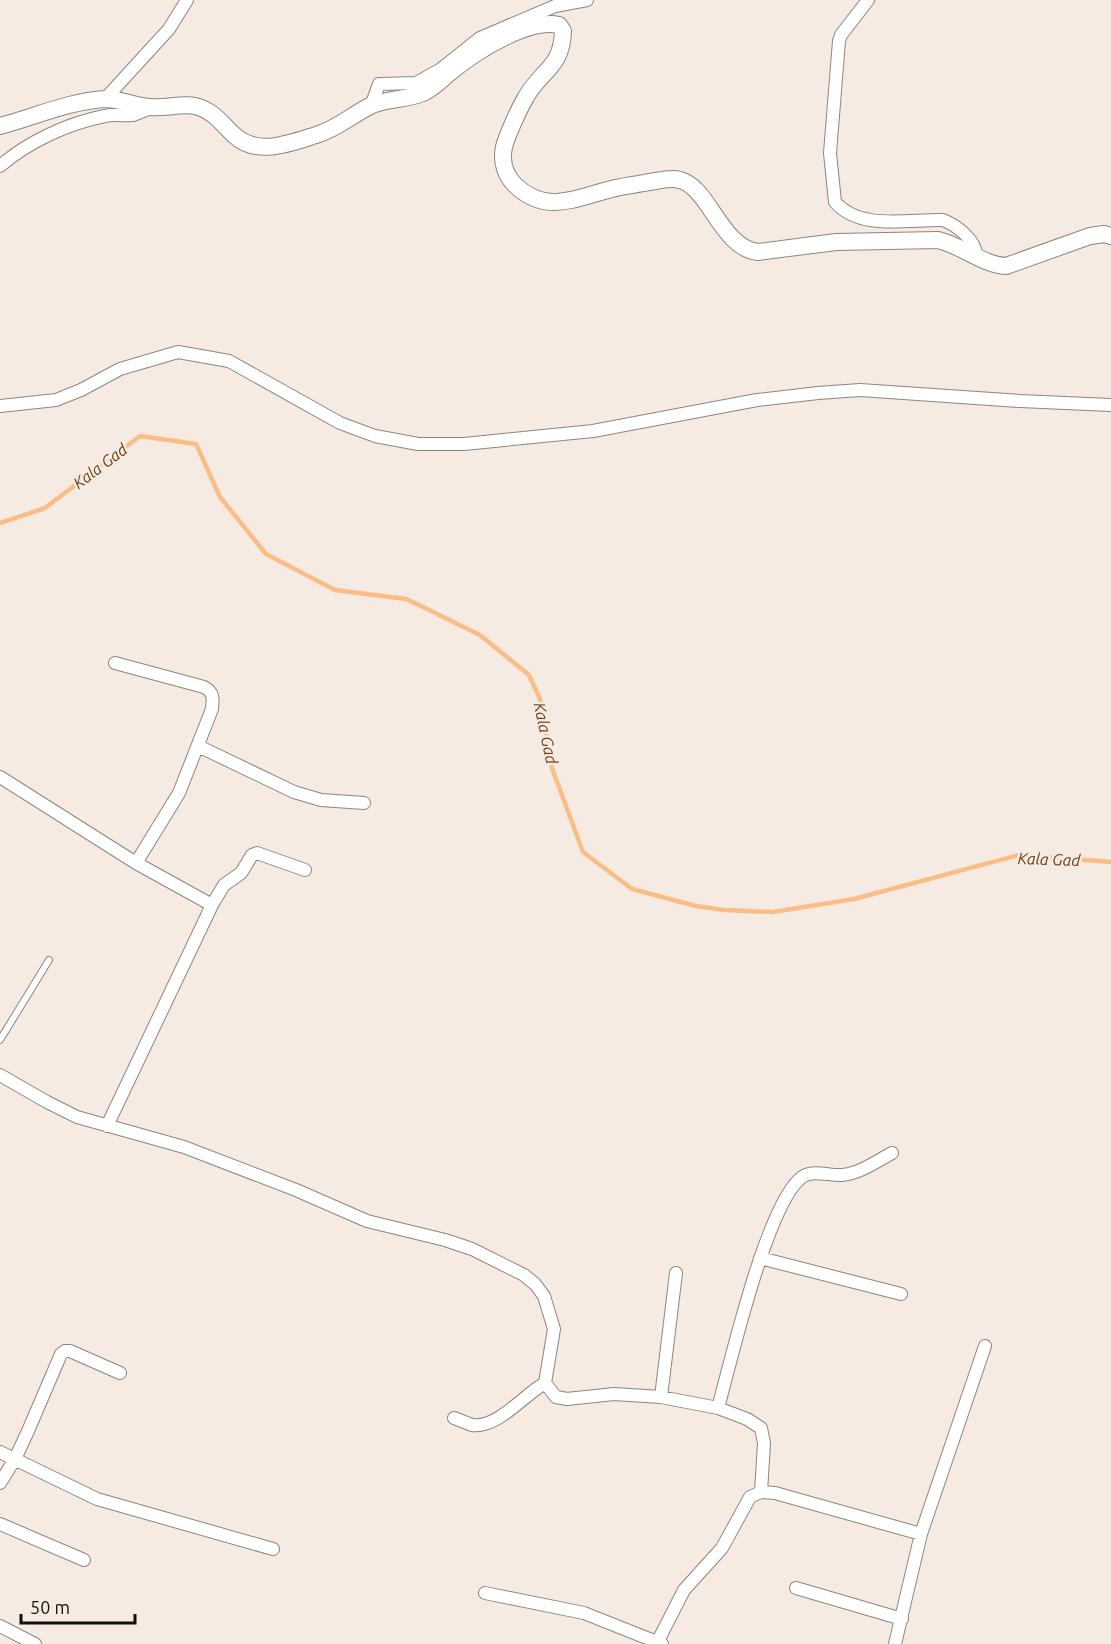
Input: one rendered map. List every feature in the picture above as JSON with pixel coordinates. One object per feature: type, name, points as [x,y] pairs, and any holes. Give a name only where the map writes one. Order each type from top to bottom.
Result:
[{"type":"street","points":[[105,99],[169,29],[187,0]]},
{"type":"street","points":[[371,106],[379,84],[416,83],[441,69],[480,38],[555,6],[587,0]]},
{"type":"street","points":[[868,0],[840,35],[839,41],[830,153],[835,202],[850,215],[862,219],[943,220],[954,225],[973,243],[976,255]]},
{"type":"street","points":[[0,126],[65,107],[105,99],[152,108],[193,106],[204,109],[223,122],[236,137],[247,143],[269,148],[319,134],[371,106],[421,94],[436,86],[482,49],[510,35],[551,23],[559,25],[563,31],[560,54],[526,95],[504,147],[504,167],[510,180],[529,197],[550,202],[564,202],[610,189],[670,179],[682,180],[697,193],[738,244],[748,251],[758,252],[836,242],[938,240],[953,243],[994,265],[1006,266],[1090,236],[1104,234],[1111,236]]},
{"type":"street","points":[[0,166],[43,138],[74,125],[106,116],[133,115],[152,108]]},
{"type":"street","points":[[0,406],[56,400],[81,390],[120,369],[178,352],[229,361],[340,423],[375,436],[418,444],[464,444],[593,431],[757,400],[860,390],[1111,405]]},
{"type":"street","points":[[115,663],[209,690],[213,700],[212,709],[179,793],[136,863]]},
{"type":"street","points":[[198,746],[294,792],[321,800],[364,802]]},
{"type":"street","points":[[0,777],[136,863],[212,904]]},
{"type":"street","points":[[107,1126],[212,904],[224,885],[241,873],[252,855],[257,853],[305,870]]},
{"type":"street","points":[[0,1075],[77,1117],[184,1147],[296,1190],[368,1221],[472,1249],[524,1275],[536,1284],[544,1296],[554,1329],[545,1383],[498,1419],[483,1425],[473,1425],[454,1418]]},
{"type":"street","points":[[718,1407],[760,1258],[792,1187],[810,1173],[852,1174],[892,1153]]},
{"type":"street","points":[[760,1258],[901,1294]]},
{"type":"street","points":[[661,1397],[676,1273]]},
{"type":"street","points":[[895,1644],[921,1534],[985,1346]]},
{"type":"street","points":[[0,1483],[15,1459],[61,1354],[65,1351],[70,1352],[120,1373]]},
{"type":"street","points":[[545,1383],[556,1397],[567,1399],[614,1394],[661,1397],[718,1407],[747,1419],[761,1428],[764,1443],[761,1492]]},
{"type":"street","points":[[0,1452],[97,1499],[273,1549]]},
{"type":"street","points":[[485,1593],[584,1613],[660,1643],[684,1590],[722,1548],[750,1497],[761,1492],[775,1493],[921,1534]]},
{"type":"street","points":[[0,1524],[84,1560]]},
{"type":"street","points":[[796,1588],[902,1620]]},
{"type":"street","points":[[0,1626],[35,1644]]},
{"type":"lane","points":[[0,1040],[50,960]]},
{"type":"waterway","name":"Kala Gad","points":[[0,523],[45,508],[140,436],[196,444],[220,497],[266,554],[335,590],[406,599],[480,635],[529,675],[540,699],[552,768],[583,852],[632,889],[696,906],[724,910],[773,912],[854,899],[1019,855],[1111,862]]}]
